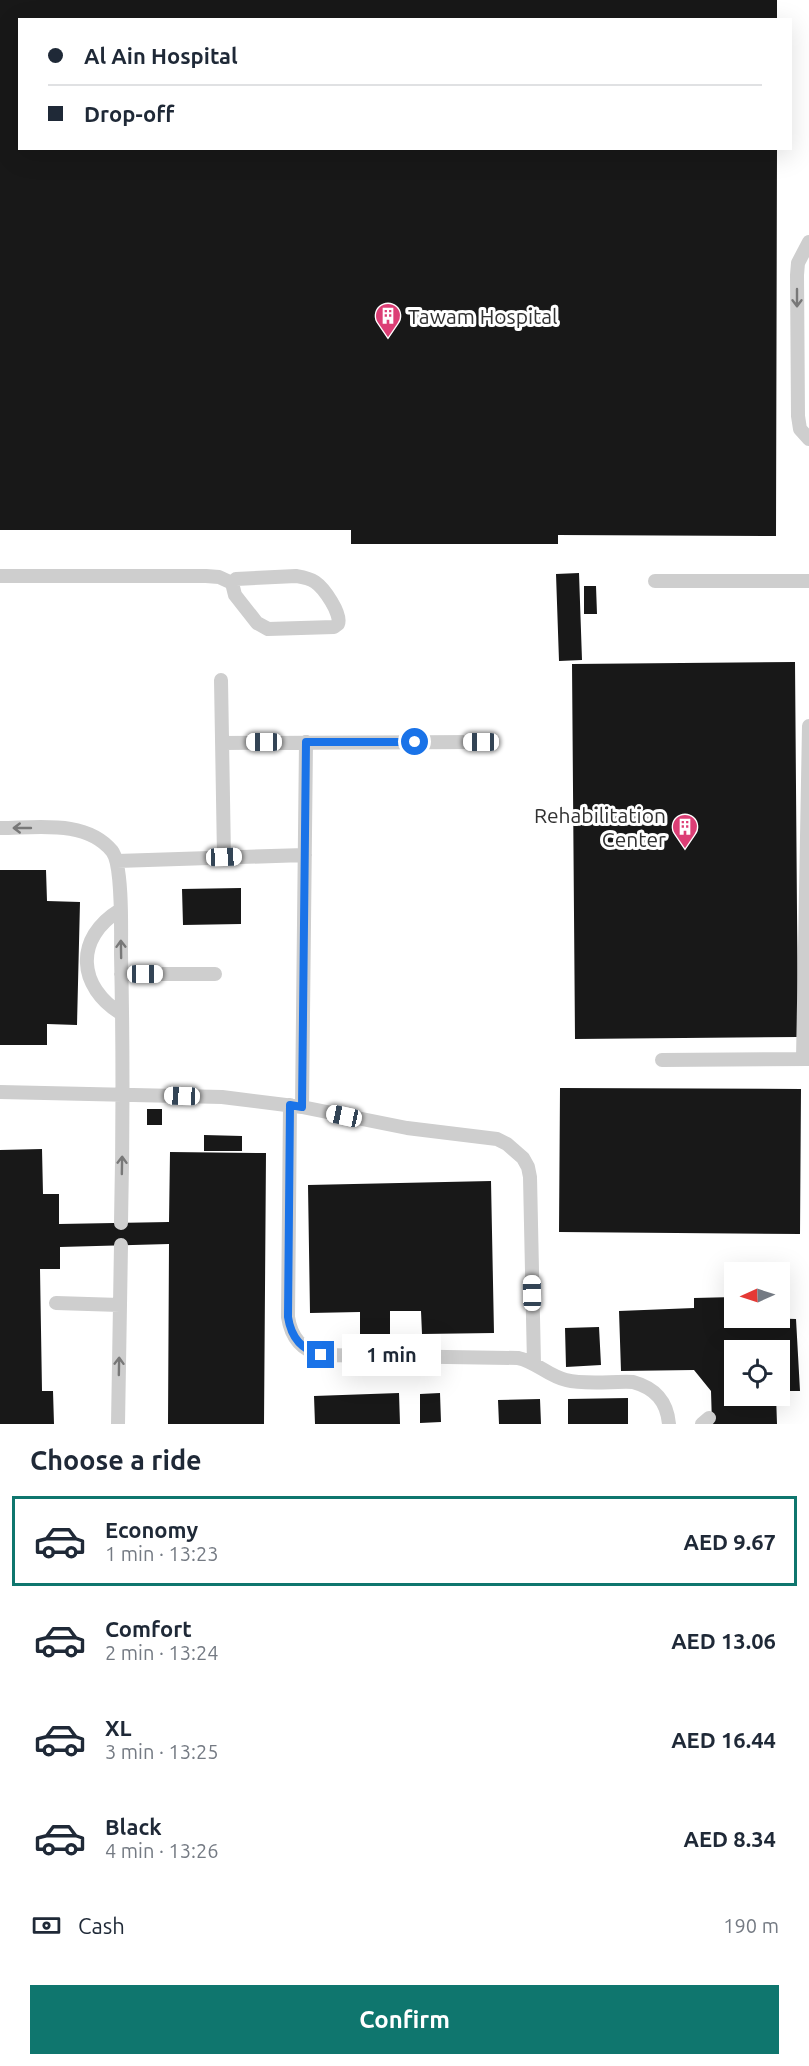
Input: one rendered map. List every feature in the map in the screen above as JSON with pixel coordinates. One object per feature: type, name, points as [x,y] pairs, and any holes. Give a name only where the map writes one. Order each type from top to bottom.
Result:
[{"type":"lane","points":[[809,242],[798,263],[797,274],[798,416],[800,429],[809,439]]},
{"type":"lane","points":[[0,576],[219,577],[232,584],[235,595],[257,623],[268,629],[334,627],[340,619],[325,592],[308,578],[296,576],[243,578],[236,579],[232,584]]},
{"type":"lane","points":[[655,581],[809,581]]},
{"type":"lane","points":[[221,680],[224,857]]},
{"type":"lane","points":[[662,1060],[806,1059],[809,726]]},
{"type":"lane","points":[[222,742],[481,742]]},
{"type":"lane","points":[[306,742],[305,855],[288,1317],[293,1335],[298,1343],[312,1353],[321,1355],[518,1359],[534,1364],[551,1375],[568,1381],[643,1384],[652,1389],[664,1403],[668,1412],[669,1424]]},
{"type":"lane","points":[[0,828],[77,830],[101,841],[113,852],[117,861],[123,1094],[121,1223]]},
{"type":"lane","points":[[117,861],[305,855]]},
{"type":"lane","points":[[120,910],[108,917],[98,928],[90,941],[87,955],[92,984],[99,996],[122,1014]]},
{"type":"lane","points":[[121,974],[215,974]]},
{"type":"lane","points":[[0,1092],[222,1097],[296,1106],[407,1128],[487,1136],[507,1143],[516,1150],[528,1167],[530,1177],[534,1364]]},
{"type":"lane","points":[[118,1424],[121,1245]]},
{"type":"lane","points":[[56,1303],[120,1305]]},
{"type":"building","name":"Tawam Hospital","points":[[0,0],[777,0],[777,18],[18,18],[18,150],[777,150],[776,536],[558,535],[558,544],[351,544],[351,530],[0,530]]},
{"type":"building","points":[[579,573],[582,660],[559,661],[556,574]]},
{"type":"building","points":[[584,586],[596,586],[597,614],[584,614]]},
{"type":"building","name":"Rehabilitation Center","points":[[795,662],[798,1037],[575,1039],[572,664]]},
{"type":"building","points":[[0,870],[46,870],[47,901],[80,902],[77,1025],[47,1024],[47,1045],[0,1045]]},
{"type":"building","points":[[241,888],[241,924],[183,925],[182,889]]},
{"type":"building","points":[[560,1088],[801,1089],[800,1234],[559,1232]]},
{"type":"building","points":[[147,1109],[162,1109],[162,1125],[147,1125]]},
{"type":"building","points":[[204,1135],[242,1136],[242,1151],[204,1151]]},
{"type":"building","points":[[42,1149],[43,1194],[59,1194],[59,1224],[169,1222],[170,1152],[266,1153],[264,1424],[168,1424],[169,1244],[60,1247],[60,1269],[40,1269],[42,1391],[53,1391],[54,1424],[0,1424],[0,1150]]},
{"type":"building","points":[[491,1181],[494,1333],[422,1334],[421,1311],[390,1311],[390,1339],[360,1340],[360,1312],[310,1313],[308,1185]]},
{"type":"building","points":[[724,1297],[724,1328],[790,1328],[790,1319],[796,1319],[800,1391],[790,1391],[790,1340],[724,1340],[724,1406],[776,1406],[777,1424],[712,1424],[711,1391],[694,1370],[621,1371],[619,1311],[694,1308],[694,1298]]},
{"type":"building","points":[[599,1327],[601,1365],[566,1367],[565,1328]]},
{"type":"building","points":[[399,1393],[400,1424],[315,1424],[314,1396]]},
{"type":"building","points":[[440,1393],[441,1422],[420,1423],[420,1394]]},
{"type":"building","points":[[628,1398],[628,1424],[568,1424],[568,1399]]},
{"type":"building","points":[[540,1399],[541,1424],[499,1424],[498,1400]]},
{"type":"place","name":"Tawam Hospital","points":[[388,339]]},
{"type":"place","name":"Rehabilitation Center","points":[[685,850]]},
{"type":"route","points":[[321,1355],[312,1353],[298,1343],[288,1317],[290,1105],[302,1107],[306,742],[415,742]]}]
